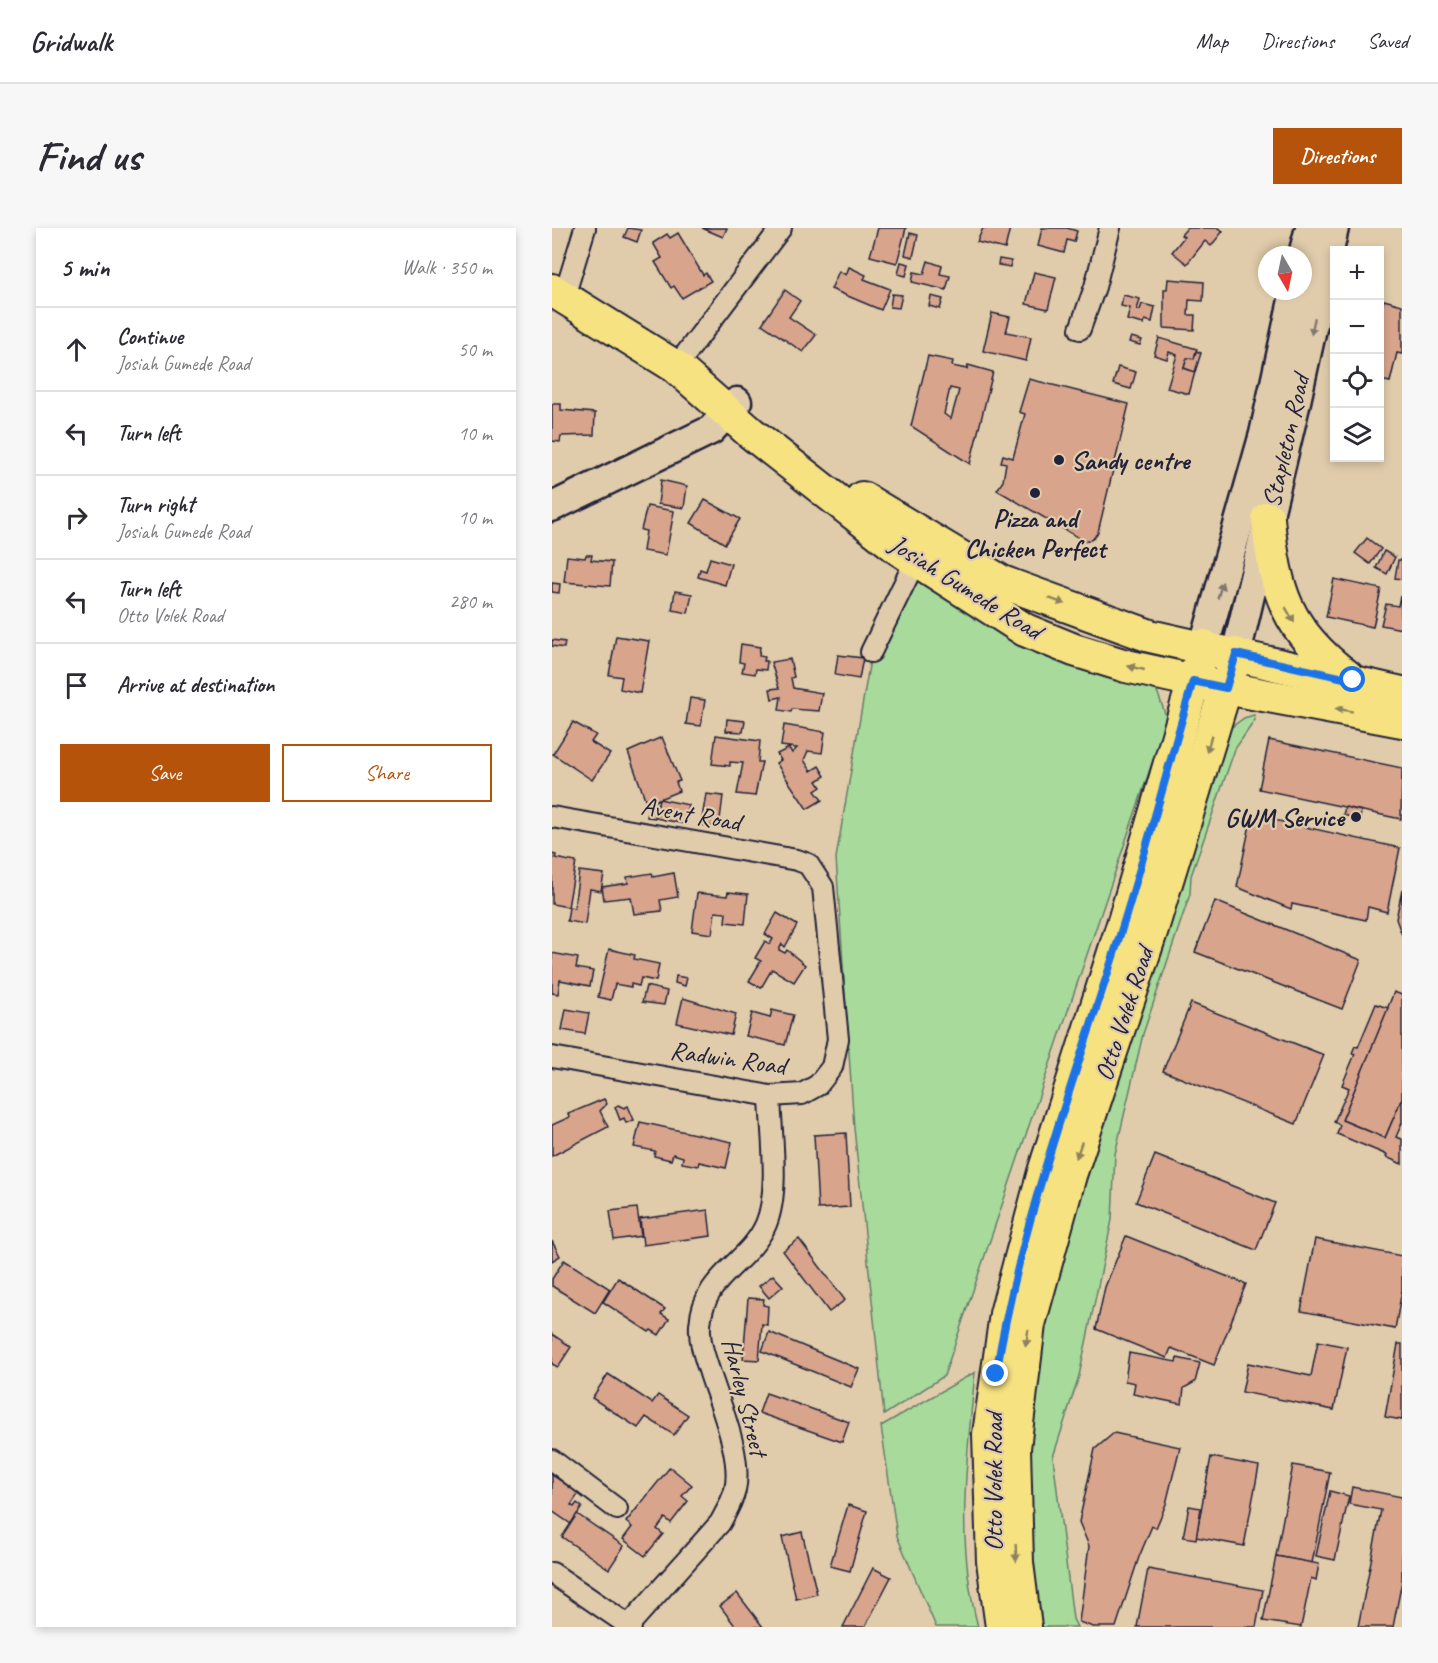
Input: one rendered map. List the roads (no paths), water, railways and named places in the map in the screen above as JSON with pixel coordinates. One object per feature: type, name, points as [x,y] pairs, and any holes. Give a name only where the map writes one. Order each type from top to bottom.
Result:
[{"type":"main road","points":[[1305,246],[1310,228]]},
{"type":"main road","name":"Stapleton Road","points":[[1236,654],[1334,228]]},
{"type":"main road","name":"Josiah Gumede Road","points":[[558,293],[681,370],[1025,630],[1116,663],[1226,688],[1402,721]]},
{"type":"main road","name":"Stapleton Road","points":[[1204,646],[1264,434],[1293,300]]},
{"type":"main road","points":[[552,507],[711,430],[732,408]]},
{"type":"main road","points":[[1268,518],[1274,569],[1285,604],[1302,635],[1319,655],[1353,680]]},
{"type":"main road","name":"Josiah Gumede Road","points":[[921,550],[1150,636],[1204,646],[1402,693]]},
{"type":"main road","name":"Otto Volek Road","points":[[1002,1627],[993,1562],[989,1434],[1006,1314],[1044,1172],[1125,918],[1204,646]]},
{"type":"main road","name":"Otto Volek Road","points":[[1025,1627],[1017,1563],[1014,1448],[1029,1324],[1070,1175],[1151,932],[1236,654]]},
{"type":"street","points":[[558,293],[585,228]]},
{"type":"street","points":[[681,370],[781,228]]},
{"type":"street","points":[[1080,329],[1095,287],[1110,228]]},
{"type":"street","points":[[871,652],[921,550]]},
{"type":"street","name":"Avent Road","points":[[552,817],[797,860],[808,864],[816,872]]},
{"type":"street","name":"Radwin Road","points":[[552,1057],[770,1096],[802,1094],[818,1085],[832,1067],[838,1039],[823,886],[816,872]]},
{"type":"street","name":"Harley Street","points":[[630,1626],[720,1523],[736,1488],[737,1471],[733,1449],[701,1345],[700,1326],[706,1299],[715,1283],[756,1241],[770,1211],[772,1188],[770,1096]]},
{"type":"street","points":[[552,1460],[617,1509]]},
{"type":"street","points":[[552,1573],[630,1626]]},
{"type":"place","name":"Sandy centre","points":[[1059,460]]},
{"type":"place","name":"Pizza and Chicken Perfect","points":[[1035,493]]},
{"type":"place","name":"GWM Service","points":[[1356,817]]}]
